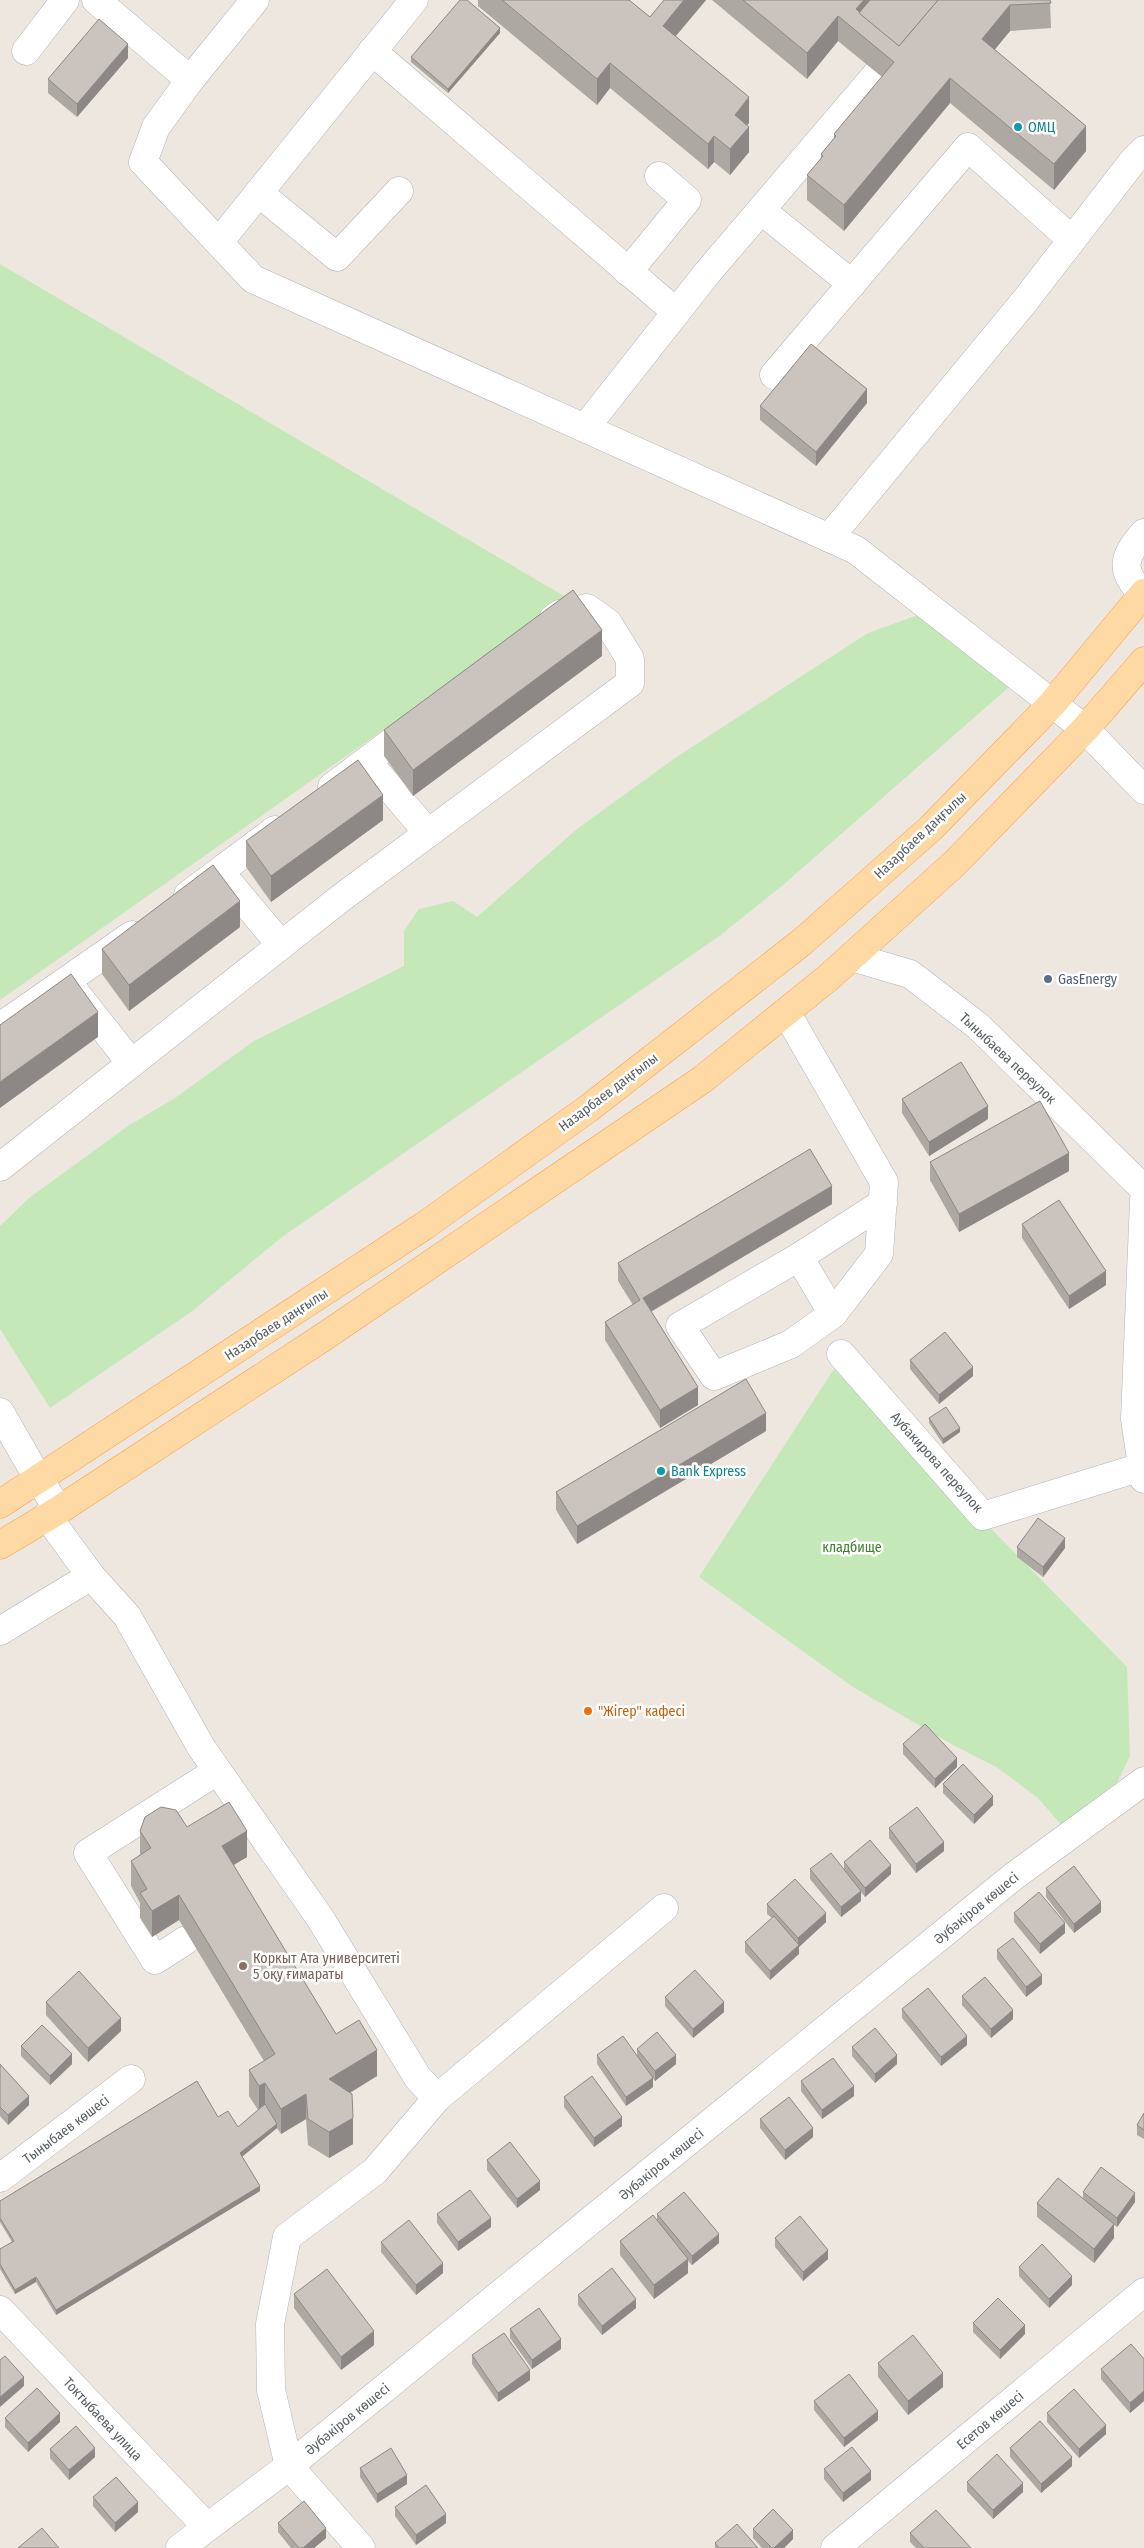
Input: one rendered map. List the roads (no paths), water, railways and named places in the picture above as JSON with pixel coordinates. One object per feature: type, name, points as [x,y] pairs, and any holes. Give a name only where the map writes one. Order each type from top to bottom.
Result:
[{"type":"main road","name":"Назарбаев даңғылы","points":[[0,1504],[424,1226],[589,1108],[802,942],[931,828],[1052,704],[1144,593]]},
{"type":"main road","points":[[0,1545],[53,1513],[322,1338],[703,1079],[852,957],[955,863],[1084,729],[1144,661]]},
{"type":"street","points":[[26,51],[65,0]]},
{"type":"street","points":[[96,0],[190,80]]},
{"type":"street","points":[[254,0],[190,80],[156,127],[143,162],[253,279],[856,550],[1084,729],[1144,790]]},
{"type":"street","points":[[219,242],[414,0]]},
{"type":"street","points":[[585,428],[676,312],[940,0]]},
{"type":"street","points":[[372,51],[676,312]]},
{"type":"street","points":[[774,375],[968,147],[1072,240]]},
{"type":"street","points":[[829,538],[1024,302],[1144,150]]},
{"type":"street","points":[[628,272],[687,200],[660,176]]},
{"type":"street","points":[[258,193],[337,257],[399,191]]},
{"type":"street","points":[[761,210],[852,284]]},
{"type":"street","points":[[1144,533],[1132,547],[1126,559],[1127,572],[1133,584],[1144,593]]},
{"type":"street","points":[[0,1167],[281,945],[630,683],[630,658],[608,622],[587,608],[560,614],[529,637]]},
{"type":"street","points":[[0,1026],[68,982],[220,872],[436,708]]},
{"type":"street","points":[[367,760],[428,833]]},
{"type":"street","points":[[220,872],[281,945]]},
{"type":"street","name":"Тыныбаева переулок","points":[[852,957],[910,974],[978,1026],[1144,1203]]},
{"type":"street","points":[[68,982],[131,1063]]},
{"type":"street","points":[[786,1012],[884,1182],[883,1204],[880,1254],[833,1314],[792,1344],[714,1376],[680,1326],[799,1257],[883,1204]]},
{"type":"street","points":[[1143,1473],[1135,1419],[1144,1203]]},
{"type":"street","points":[[799,1257],[833,1314]]},
{"type":"street","name":"Аубакирова переулок","points":[[841,1354],[983,1516],[1143,1473]]},
{"type":"street","points":[[0,1412],[39,1480],[53,1513],[90,1576],[126,1616],[201,1747],[320,1918],[418,2078],[438,2098]]},
{"type":"street","points":[[3,1623],[90,1576]]},
{"type":"street","points":[[186,1940],[155,1960],[88,1853],[217,1771]]},
{"type":"street","name":"Әубәкіров көшесі","points":[[180,2548],[290,2466],[1014,1876],[1144,1781]]},
{"type":"street","points":[[361,2548],[290,2466],[271,2390],[270,2324],[287,2237],[375,2172],[438,2098],[664,1908]]},
{"type":"street","name":"Тыныбаев көшесі","points":[[0,2178],[131,2079]]},
{"type":"street","name":"Есетов көшесі","points":[[835,2548],[1144,2292]]},
{"type":"street","name":"Токтыбаева улица","points":[[0,2310],[207,2527]]},
{"type":"place","name":"ОМЦ","points":[[1018,127]]},
{"type":"place","name":"GasEnergy","points":[[1048,979]]},
{"type":"place","name":"Bank Express","points":[[661,1471]]},
{"type":"place","name":"\"Жігер\" кафесі","points":[[588,1711]]},
{"type":"place","name":"Коркыт Ата университеті 5 оқу ғимараты","points":[[243,1966]]},
{"type":"park label","name":"кладбище","points":[[852,1547]]}]
